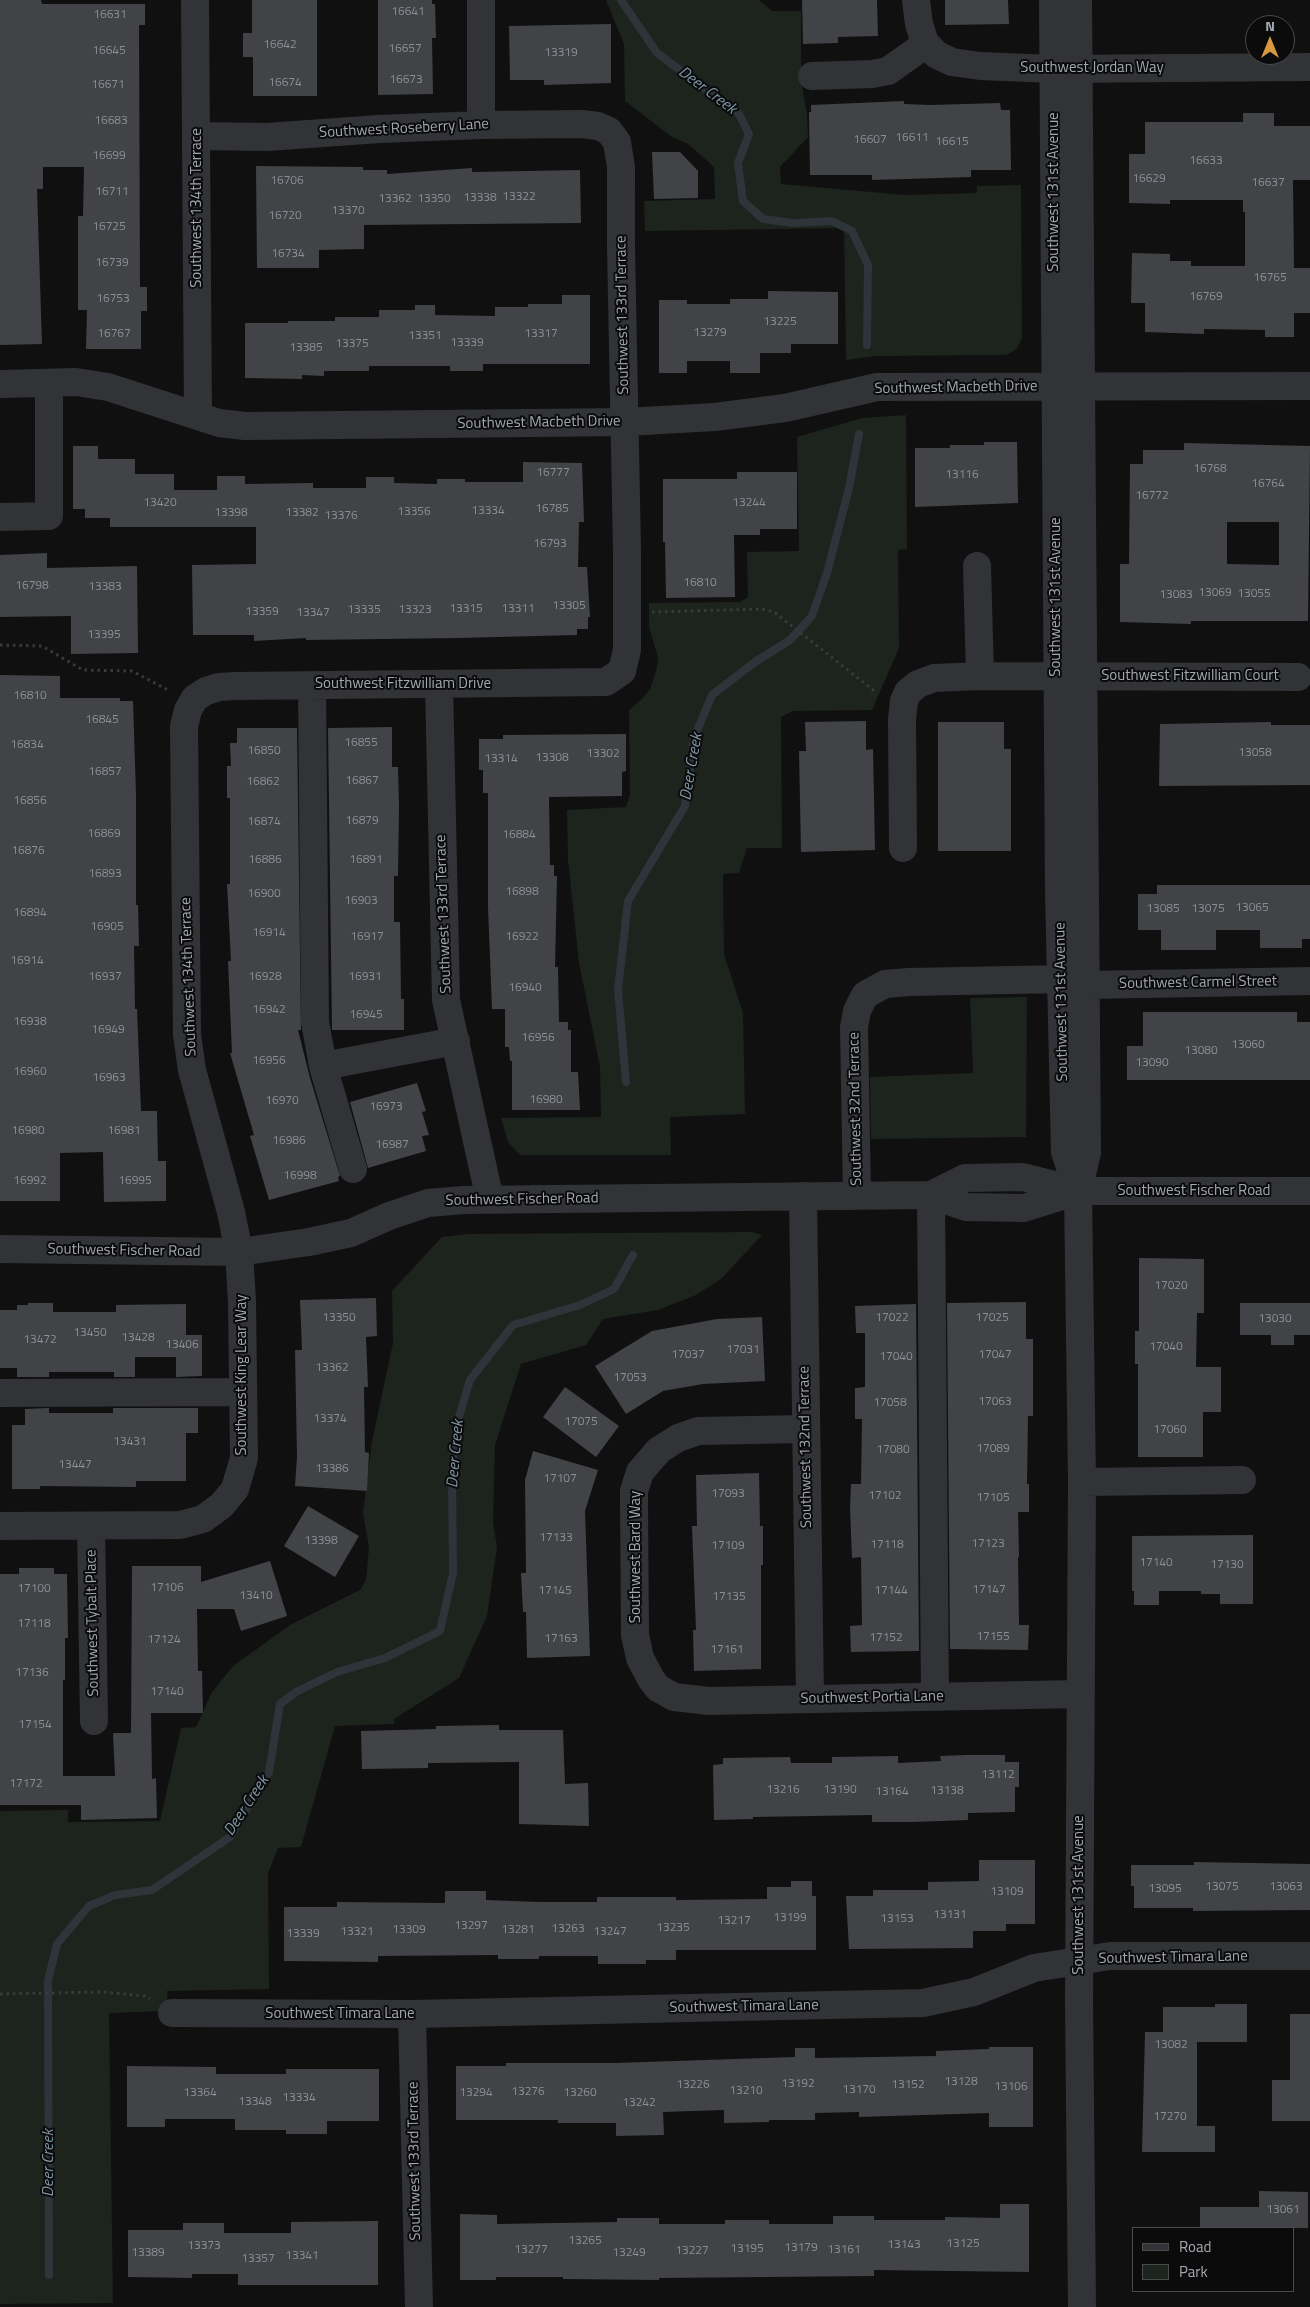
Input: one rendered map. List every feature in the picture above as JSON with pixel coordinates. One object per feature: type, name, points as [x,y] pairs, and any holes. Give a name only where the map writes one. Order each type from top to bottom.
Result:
[{"type":"street","name":"Southwest 134th Terrace","points":[[195,0],[198,416]]},
{"type":"street","points":[[481,0],[481,125]]},
{"type":"street","points":[[812,76],[872,74],[888,71],[926,44],[919,24],[916,0]]},
{"type":"street","name":"Southwest 131st Avenue","points":[[1053,0],[1066,68]]},
{"type":"street","name":"Southwest 131st Avenue","points":[[1078,0],[1066,68],[1069,675],[1074,982],[1087,1153],[1078,1191],[1082,1482],[1079,1962],[1082,2307]]},
{"type":"street","name":"Southwest Jordan Way","points":[[926,44],[937,55],[952,62],[980,66],[1066,68],[1310,67]]},
{"type":"street","name":"Southwest Roseberry Lane","points":[[197,136],[267,137],[379,129],[481,125],[591,125],[609,131]]},
{"type":"street","name":"Southwest 133rd Terrace","points":[[609,131],[617,142],[621,167],[621,247],[626,422],[626,650],[622,671],[614,678]]},
{"type":"street","name":"Southwest Macbeth Drive","points":[[0,384],[76,382],[108,387],[220,423],[246,426],[626,422],[715,417],[785,408],[877,387],[1068,387]]},
{"type":"street","points":[[0,516],[49,516],[49,384]]},
{"type":"street","points":[[1068,387],[1310,386]]},
{"type":"street","points":[[977,566],[980,676]]},
{"type":"street","name":"Southwest Fitzwilliam Court","points":[[903,711],[904,701],[908,692],[918,684],[934,678],[1069,675],[1298,677]]},
{"type":"street","name":"Southwest Fitzwilliam Drive","points":[[194,701],[206,691],[219,687],[600,682],[614,678]]},
{"type":"street","name":"Southwest 133rd Terrace","points":[[439,684],[446,1000],[490,1200]]},
{"type":"street","points":[[312,685],[315,1022],[323,1066],[353,1169]]},
{"type":"street","name":"Southwest 134th Terrace","points":[[194,701],[184,726],[188,1035],[192,1070],[231,1212],[239,1252]]},
{"type":"street","points":[[903,711],[903,848]]},
{"type":"street","name":"Southwest Carmel Street","points":[[865,995],[885,984],[909,982],[1310,981]]},
{"type":"street","name":"Southwest 32nd Terrace","points":[[857,1195],[854,1027],[857,1011],[865,995]]},
{"type":"street","points":[[323,1066],[456,1041]]},
{"type":"street","name":"Southwest Fischer Road","points":[[0,1249],[239,1252],[351,1233],[389,1216],[428,1203],[490,1200],[931,1195],[965,1178],[1023,1177],[1078,1191],[1310,1191]]},
{"type":"street","points":[[931,1195],[935,1696]]},
{"type":"street","name":"Southwest 132nd Terrace","points":[[803,1196],[810,1698]]},
{"type":"street","name":"Southwest King Lear Way","points":[[0,1526],[180,1525],[203,1519],[222,1505],[235,1489],[244,1458],[242,1301],[239,1252]]},
{"type":"street","points":[[0,1393],[243,1392]]},
{"type":"street","name":"Southwest Bard Way","points":[[666,1693],[658,1688],[645,1670],[638,1653],[635,1636],[634,1491],[640,1472],[658,1450],[678,1438],[698,1431],[805,1429]]},
{"type":"street","points":[[1082,1482],[1242,1480]]},
{"type":"street","name":"Southwest Tybalt Place","points":[[91,1526],[94,1721]]},
{"type":"street","name":"Southwest Portia Lane","points":[[666,1693],[683,1699],[709,1701],[1080,1694]]},
{"type":"street","name":"Southwest Timara Lane","points":[[172,2012],[412,2014],[923,2003],[974,1992],[1034,1968],[1110,1956],[1310,1956]]},
{"type":"street","name":"Southwest 133rd Terrace","points":[[412,2014],[419,2307]]},
{"type":"path","points":[[627,612],[761,608],[774,612],[847,671],[903,711]]},
{"type":"path","points":[[0,645],[42,646],[83,670],[132,671],[194,701]]},
{"type":"path","points":[[0,1994],[103,1992],[145,1996],[172,2012]]},
{"type":"green space","points":[[606,0],[759,0],[772,11],[801,11],[801,81],[807,114],[808,137],[780,167],[781,184],[905,195],[977,193],[977,186],[1021,185],[1022,338],[1017,349],[1006,355],[877,356],[846,360],[844,228],[645,231],[644,201],[715,199],[714,167],[688,144],[672,137],[625,101],[624,44]]},
{"type":"green space","points":[[906,415],[907,549],[898,550],[899,648],[872,710],[793,711],[781,717],[782,848],[747,848],[739,873],[723,874],[724,954],[743,1013],[745,1114],[670,1117],[671,1155],[520,1155],[508,1142],[501,1118],[601,1117],[600,1067],[579,963],[568,860],[567,810],[626,807],[630,795],[629,710],[650,689],[657,668],[658,657],[649,627],[649,603],[740,602],[748,597],[747,552],[799,551],[797,437],[862,418]]},
{"type":"green space","points":[[1027,997],[1026,1137],[871,1139],[870,1077],[973,1073],[970,998]]},
{"type":"green space","points":[[752,1232],[762,1235],[721,1279],[696,1295],[658,1310],[603,1319],[586,1345],[521,1364],[495,1445],[493,1522],[497,1547],[487,1616],[459,1678],[394,1719],[394,1724],[335,1726],[301,1847],[278,1848],[268,1873],[269,1989],[167,1991],[168,2011],[109,2013],[113,2303],[0,2304],[0,1811],[68,1810],[68,1822],[160,1821],[181,1728],[196,1727],[212,1692],[233,1666],[290,1625],[360,1590],[366,1580],[369,1547],[363,1513],[372,1441],[393,1343],[392,1291],[442,1237],[467,1234]]},
{"type":"building","points":[[0,0],[41,0],[42,4],[145,4],[145,25],[139,25],[140,287],[147,287],[147,311],[141,311],[141,349],[86,349],[87,310],[78,310],[78,216],[83,216],[84,167],[43,167],[43,189],[37,189],[42,344],[0,345]]},
{"type":"building","points":[[252,0],[317,0],[317,96],[253,96],[253,57],[243,57],[243,33],[252,33]]},
{"type":"building","points":[[378,0],[432,0],[432,4],[435,4],[436,38],[432,38],[433,94],[378,95]]},
{"type":"building","points":[[802,0],[877,0],[878,36],[838,37],[838,43],[803,44]]},
{"type":"building","points":[[945,0],[1008,0],[1009,24],[945,25]]},
{"type":"building","points":[[611,24],[611,83],[544,85],[544,80],[510,80],[509,26]]},
{"type":"building","points":[[904,101],[904,104],[930,105],[1000,103],[1001,110],[1010,110],[1011,170],[971,170],[971,177],[872,180],[872,175],[810,175],[809,112],[811,112],[811,105]]},
{"type":"building","points":[[1243,113],[1274,113],[1274,126],[1310,126],[1310,180],[1293,180],[1294,268],[1310,268],[1310,313],[1294,313],[1294,337],[1265,337],[1265,330],[1204,329],[1204,334],[1145,332],[1145,303],[1131,303],[1132,253],[1170,254],[1170,261],[1191,261],[1191,266],[1245,266],[1245,212],[1243,212],[1243,200],[1170,200],[1170,204],[1129,203],[1129,154],[1145,154],[1145,122],[1243,122]]},
{"type":"building","points":[[652,152],[680,152],[698,171],[698,198],[654,199]]},
{"type":"building","points":[[256,166],[363,167],[363,170],[387,170],[387,174],[472,168],[472,172],[580,170],[581,223],[364,225],[364,249],[319,250],[319,268],[257,268]]},
{"type":"building","points":[[768,291],[838,292],[838,344],[791,344],[791,353],[760,353],[760,373],[730,373],[730,361],[687,361],[687,373],[659,373],[659,300],[687,300],[687,304],[730,304],[730,299],[768,299]]},
{"type":"building","points":[[562,295],[590,295],[590,364],[483,364],[483,371],[450,371],[450,366],[369,366],[369,371],[324,371],[324,376],[302,375],[302,379],[245,378],[245,323],[335,321],[335,317],[379,317],[379,310],[415,310],[415,305],[435,305],[435,315],[495,316],[495,307],[528,307],[528,304],[562,304]]},
{"type":"building","points":[[984,442],[1017,442],[1018,503],[915,507],[915,448],[950,448],[950,445],[984,445]]},
{"type":"building","points":[[1184,443],[1310,446],[1308,621],[1191,621],[1191,624],[1120,622],[1120,564],[1129,564],[1130,464],[1143,464],[1143,450],[1184,450]],"holes":[[[1227,522],[1279,522],[1279,565],[1227,564]]]},
{"type":"building","points":[[73,446],[98,446],[98,459],[135,459],[135,474],[174,474],[174,490],[217,490],[217,476],[245,476],[245,484],[313,483],[313,488],[366,488],[366,477],[394,477],[394,483],[437,484],[437,479],[465,479],[465,482],[523,482],[523,462],[582,463],[584,522],[579,522],[578,567],[587,567],[590,617],[588,617],[588,629],[577,629],[577,635],[458,638],[306,640],[306,638],[254,641],[254,635],[193,635],[192,565],[256,564],[256,527],[110,527],[110,518],[85,518],[85,509],[73,509]]},
{"type":"building","points":[[737,472],[797,472],[797,529],[760,529],[760,535],[734,535],[735,597],[666,598],[665,542],[663,542],[663,479],[737,479]]},
{"type":"building","points":[[47,553],[47,568],[137,566],[138,653],[71,654],[71,616],[0,617],[0,555]]},
{"type":"building","points":[[0,675],[60,676],[60,698],[120,698],[120,701],[133,701],[136,794],[136,905],[138,905],[139,946],[134,946],[135,1009],[137,1009],[141,1111],[157,1111],[158,1161],[166,1161],[166,1201],[104,1202],[103,1152],[60,1153],[60,1201],[0,1201]]},
{"type":"building","points":[[866,721],[866,750],[873,749],[875,850],[801,852],[799,751],[806,751],[805,722]]},
{"type":"building","points":[[938,722],[1004,722],[1004,749],[1011,749],[1011,851],[938,851]]},
{"type":"building","points":[[1271,722],[1271,725],[1310,725],[1310,785],[1159,786],[1160,724]]},
{"type":"building","points":[[392,727],[392,767],[398,767],[399,806],[398,876],[394,876],[394,922],[400,922],[401,999],[404,999],[404,1030],[332,1030],[328,728]]},
{"type":"building","points":[[237,728],[297,728],[301,1030],[298,1030],[310,1078],[340,1176],[338,1177],[339,1181],[269,1200],[250,1136],[254,1135],[230,1053],[232,1053],[228,961],[231,961],[227,884],[230,884],[230,798],[227,798],[227,766],[231,766],[230,743],[237,743]]},
{"type":"building","points":[[626,734],[626,771],[622,772],[622,796],[549,797],[550,865],[554,865],[554,876],[557,876],[555,967],[558,967],[559,1022],[568,1022],[568,1030],[571,1030],[571,1072],[578,1072],[580,1110],[512,1110],[512,1061],[510,1061],[509,1047],[505,1047],[505,1009],[492,1009],[488,907],[488,793],[483,793],[483,770],[479,770],[479,739],[503,739],[503,735]]},
{"type":"building","points":[[1157,885],[1310,885],[1310,939],[1302,939],[1302,948],[1260,948],[1260,930],[1216,930],[1216,950],[1161,950],[1161,930],[1138,930],[1138,894],[1157,894]]},
{"type":"building","points":[[1143,1012],[1297,1012],[1297,1022],[1310,1022],[1310,1080],[1127,1080],[1127,1046],[1143,1046]]},
{"type":"building","points":[[417,1083],[426,1111],[422,1112],[429,1135],[422,1136],[426,1151],[368,1168],[350,1102]]},
{"type":"building","points":[[1139,1258],[1204,1259],[1204,1313],[1197,1313],[1196,1367],[1221,1367],[1221,1412],[1203,1412],[1203,1457],[1138,1457],[1138,1364],[1135,1364],[1135,1331],[1139,1331]]},
{"type":"building","points":[[376,1298],[377,1336],[366,1337],[368,1387],[364,1387],[365,1452],[369,1453],[367,1491],[295,1486],[297,1457],[295,1350],[302,1350],[300,1300]]},
{"type":"building","points":[[1026,1302],[1026,1339],[1033,1339],[1033,1416],[1028,1416],[1027,1484],[1029,1484],[1029,1512],[1018,1512],[1018,1557],[1019,1625],[1029,1625],[1028,1650],[950,1649],[947,1303]]},
{"type":"building","points":[[28,1303],[53,1303],[53,1312],[116,1312],[116,1305],[186,1304],[186,1335],[202,1335],[202,1376],[176,1377],[176,1357],[135,1357],[135,1377],[114,1377],[114,1372],[49,1372],[49,1377],[17,1377],[17,1368],[0,1368],[0,1310],[17,1310],[17,1305],[28,1305]]},
{"type":"building","points":[[1240,1303],[1310,1303],[1310,1335],[1294,1335],[1294,1345],[1271,1345],[1271,1335],[1240,1335]]},
{"type":"building","points":[[916,1304],[919,1651],[851,1652],[850,1626],[862,1625],[861,1557],[852,1558],[850,1508],[851,1484],[861,1484],[862,1419],[855,1419],[855,1388],[865,1387],[865,1333],[856,1333],[855,1306]]},
{"type":"building","points":[[762,1317],[765,1381],[703,1384],[663,1391],[626,1414],[595,1366],[652,1331],[717,1319]]},
{"type":"building","points":[[565,1387],[619,1426],[596,1457],[543,1417]]},
{"type":"building","points":[[49,1408],[49,1413],[113,1413],[113,1408],[198,1408],[198,1433],[186,1433],[186,1481],[136,1481],[136,1487],[40,1486],[40,1489],[12,1489],[12,1425],[25,1425],[25,1409]]},
{"type":"building","points":[[533,1451],[598,1470],[585,1511],[590,1656],[527,1658],[526,1612],[523,1612],[521,1573],[526,1573],[525,1480]]},
{"type":"building","points":[[759,1473],[760,1526],[763,1526],[761,1669],[694,1671],[693,1630],[696,1630],[692,1526],[697,1526],[696,1475]]},
{"type":"building","points":[[308,1506],[359,1536],[335,1577],[284,1546]]},
{"type":"building","points":[[1253,1535],[1253,1604],[1220,1604],[1220,1594],[1201,1594],[1201,1591],[1159,1591],[1159,1605],[1134,1605],[1134,1591],[1132,1591],[1132,1536]]},
{"type":"building","points":[[270,1561],[287,1616],[241,1631],[234,1609],[197,1609],[198,1671],[202,1671],[203,1713],[151,1713],[152,1779],[156,1778],[157,1818],[81,1820],[81,1805],[0,1805],[0,1574],[19,1574],[19,1568],[54,1568],[54,1574],[67,1574],[68,1638],[65,1638],[65,1680],[63,1680],[63,1776],[115,1776],[113,1733],[131,1733],[132,1566],[201,1566],[201,1582]]},
{"type":"building","points":[[499,1725],[499,1730],[563,1730],[565,1784],[588,1783],[589,1826],[519,1824],[519,1762],[428,1763],[428,1768],[362,1769],[361,1731],[436,1729],[436,1726]]},
{"type":"building","points":[[1005,1755],[1005,1762],[1019,1762],[1019,1787],[1015,1787],[1015,1812],[968,1813],[968,1820],[913,1822],[872,1822],[872,1815],[753,1817],[753,1819],[714,1820],[713,1765],[723,1764],[723,1758],[790,1757],[791,1763],[832,1763],[832,1757],[898,1756],[898,1763],[941,1761],[940,1756]]},
{"type":"building","points":[[979,1860],[1035,1860],[1035,1924],[1006,1924],[1006,1931],[973,1931],[973,1948],[849,1949],[846,1896],[873,1896],[873,1890],[928,1890],[928,1882],[979,1881]]},
{"type":"building","points":[[1194,1862],[1310,1864],[1310,1910],[1193,1911],[1193,1908],[1134,1908],[1134,1886],[1131,1886],[1131,1865],[1194,1865]]},
{"type":"building","points":[[791,1881],[812,1881],[812,1896],[816,1896],[816,1950],[676,1950],[676,1960],[646,1960],[646,1964],[598,1964],[598,1956],[539,1956],[539,1959],[498,1959],[498,1955],[378,1956],[378,1962],[284,1961],[284,1907],[337,1907],[337,1902],[445,1903],[445,1891],[486,1891],[486,1900],[539,1902],[597,1902],[597,1897],[676,1897],[676,1900],[767,1899],[767,1887],[791,1887]]},
{"type":"building","points":[[1215,2004],[1247,2004],[1247,2042],[1197,2042],[1197,2126],[1215,2126],[1215,2152],[1142,2152],[1145,2032],[1163,2032],[1163,2007],[1215,2007]]},
{"type":"building","points":[[1290,2014],[1310,2014],[1310,2121],[1272,2121],[1272,2080],[1290,2080]]},
{"type":"building","points":[[989,2047],[1033,2047],[1033,2127],[989,2127],[989,2113],[859,2117],[859,2112],[815,2113],[815,2120],[769,2120],[769,2122],[724,2123],[724,2110],[663,2112],[664,2135],[616,2136],[616,2123],[558,2123],[558,2120],[456,2120],[456,2066],[506,2066],[506,2063],[615,2063],[795,2057],[795,2048],[815,2048],[815,2058],[936,2056],[936,2051],[989,2049]]},
{"type":"building","points":[[127,2066],[216,2067],[216,2074],[286,2074],[286,2069],[379,2069],[379,2121],[327,2121],[327,2134],[286,2134],[286,2130],[235,2130],[235,2119],[165,2119],[165,2127],[127,2127]]},
{"type":"building","points":[[1259,2191],[1308,2192],[1308,2228],[1200,2227],[1200,2207],[1259,2207]]},
{"type":"building","points":[[1000,2204],[1029,2204],[1029,2272],[874,2270],[874,2276],[659,2278],[659,2280],[496,2277],[496,2280],[460,2280],[460,2214],[497,2215],[497,2224],[617,2222],[617,2218],[659,2218],[659,2224],[725,2224],[725,2220],[769,2220],[769,2224],[833,2224],[833,2216],[874,2216],[874,2220],[945,2220],[945,2217],[1000,2218]]},
{"type":"building","points":[[378,2221],[378,2285],[238,2285],[238,2274],[192,2274],[192,2278],[128,2277],[128,2230],[183,2230],[183,2223],[224,2223],[224,2233],[291,2233],[291,2222]]},
{"type":"waterway","name":"Deer Creek","points":[[621,0],[657,53],[739,114],[749,134],[738,163],[743,201],[763,219],[793,223],[832,221],[852,231],[868,265],[867,345]]},
{"type":"waterway","name":"Deer Creek","points":[[626,1082],[618,990],[628,901],[685,806],[694,738],[712,695],[755,662],[790,640],[812,616],[827,573],[849,488],[859,434]]},
{"type":"waterway","name":"Deer Creek","points":[[49,2275],[48,1981],[57,1944],[89,1906],[115,1895],[152,1890],[230,1837],[269,1772],[280,1704],[296,1692],[337,1672],[385,1658],[440,1631],[453,1573],[452,1476],[456,1427],[470,1380],[513,1325],[580,1305],[614,1289],[633,1255]]}]
